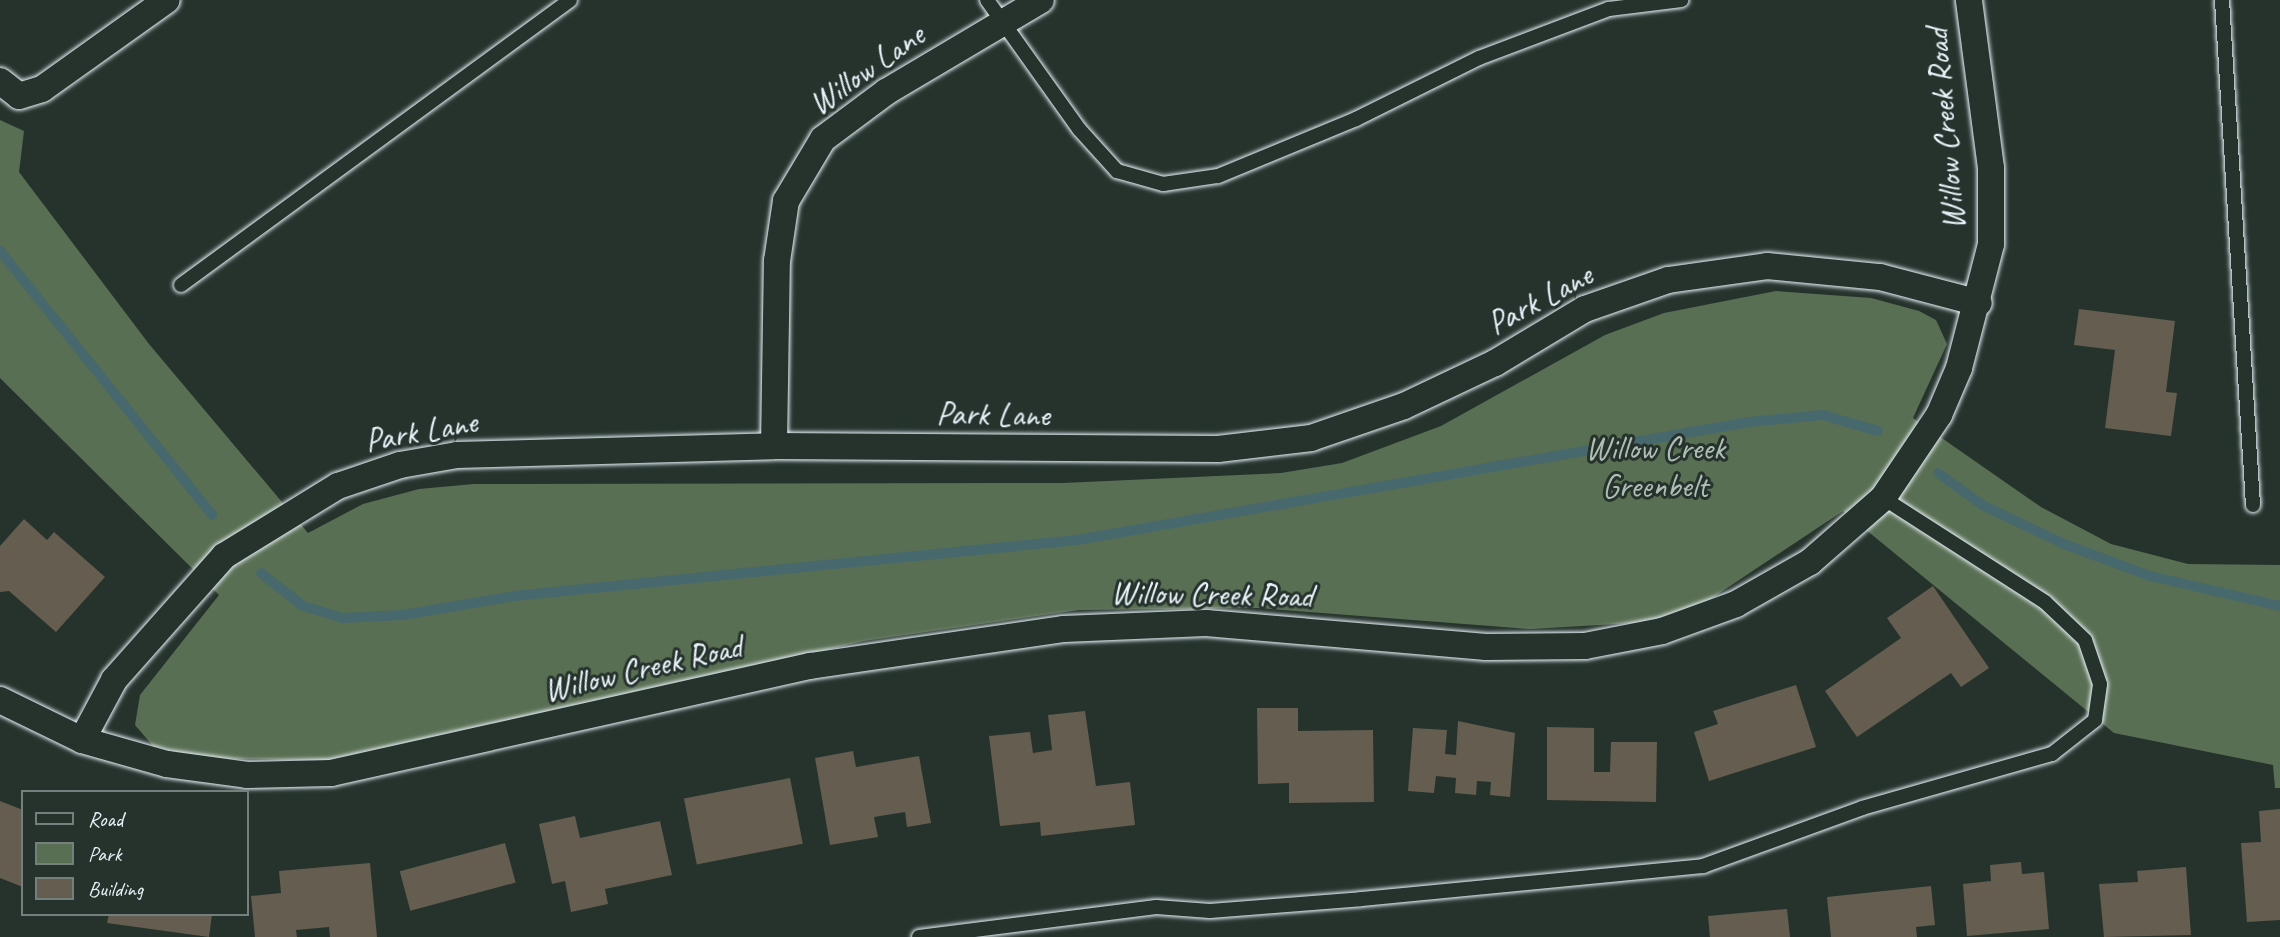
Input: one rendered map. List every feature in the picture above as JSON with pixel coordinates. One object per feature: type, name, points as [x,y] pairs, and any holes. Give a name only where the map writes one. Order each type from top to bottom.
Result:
[{"type":"street","points":[[10,88],[52,83],[167,0]]},
{"type":"street","name":"Willow Lane","points":[[774,446],[777,261],[786,201],[823,139],[886,92],[1041,0]]},
{"type":"street","name":"Willow Creek Road","points":[[0,700],[82,740],[167,764],[247,775],[331,773],[810,666],[1064,629],[1206,623],[1486,647],[1585,646],[1662,631],[1736,604],[1810,562],[1883,498],[1939,415],[1979,303],[1991,244],[1991,168],[1969,0]]},
{"type":"street","name":"Park Lane","points":[[82,740],[114,680],[197,583],[257,531],[338,486],[457,456],[774,446],[1127,452],[1311,438],[1438,390],[1585,309],[1668,280],[1767,266],[1880,277],[1979,303]]},
{"type":"lane","points":[[181,285],[570,0]]},
{"type":"lane","points":[[987,0],[1117,171],[1163,184],[1218,176],[1356,119],[1479,58],[1609,9],[1681,0]]},
{"type":"lane","points":[[2222,0],[2253,505]]},
{"type":"lane","points":[[919,937],[1156,907],[1210,911],[1347,901],[1703,866],[1862,808],[2052,754],[2095,720],[2100,684],[2085,640],[2045,602],[1883,498]]},
{"type":"green space","name":"Willow Creek Greenbelt","points":[[0,120],[24,131],[19,172],[149,344],[308,533],[363,504],[419,489],[474,484],[1063,483],[1281,473],[1342,463],[1441,426],[1605,335],[1664,313],[1776,291],[1871,298],[1919,311],[1936,320],[1947,344],[1913,418],[2041,507],[2111,544],[2188,564],[2280,565],[2280,788],[2275,788],[2273,765],[2114,733],[1843,511],[1706,602],[1652,622],[1530,629],[1258,608],[1079,610],[864,641],[343,761],[202,758],[153,746],[135,725],[140,695],[219,595],[0,378]]},
{"type":"building","points":[[2079,309],[2175,321],[2166,392],[2177,393],[2171,436],[2105,428],[2115,350],[2074,345]]},
{"type":"building","points":[[24,519],[47,540],[54,532],[105,577],[56,632],[9,591],[0,592],[0,546]]},
{"type":"building","points":[[1933,586],[1989,668],[1961,687],[1951,673],[1857,737],[1825,691],[1901,638],[1887,618]]},
{"type":"building","points":[[1796,685],[1816,747],[1709,781],[1694,732],[1718,724],[1713,711]]},
{"type":"building","points":[[1257,708],[1298,708],[1298,731],[1373,730],[1374,802],[1289,803],[1289,783],[1258,784]]},
{"type":"building","points":[[1085,711],[1096,786],[1130,782],[1135,825],[1041,836],[1040,822],[1000,826],[989,736],[1030,732],[1033,753],[1052,750],[1048,715]]},
{"type":"building","points":[[1458,721],[1515,733],[1510,797],[1490,795],[1491,782],[1477,781],[1476,795],[1455,793],[1456,778],[1436,776],[1434,793],[1408,791],[1413,728],[1447,730],[1445,754],[1456,755]]},
{"type":"building","points":[[1547,727],[1594,728],[1594,772],[1610,772],[1611,742],[1657,742],[1656,802],[1547,800]]},
{"type":"building","points":[[853,751],[856,767],[919,756],[931,823],[907,827],[905,812],[874,817],[878,837],[830,845],[815,758]]},
{"type":"building","points":[[790,778],[803,844],[697,864],[684,799]]},
{"type":"building","points":[[0,801],[21,809],[21,886],[0,878]]},
{"type":"building","points":[[2280,809],[2280,920],[2247,922],[2241,843],[2261,842],[2259,811]]},
{"type":"building","points":[[575,816],[580,838],[660,821],[672,875],[605,889],[608,904],[571,912],[565,881],[552,884],[539,824]]},
{"type":"building","points":[[505,843],[516,883],[410,911],[400,871]]},
{"type":"building","points":[[2021,862],[2022,874],[2044,872],[2049,929],[1967,936],[1963,884],[1991,881],[1990,865]]},
{"type":"building","points":[[370,863],[377,937],[330,937],[329,927],[296,930],[297,937],[255,937],[251,896],[281,893],[279,871]]},
{"type":"building","points":[[2186,867],[2191,935],[2104,937],[2099,884],[2138,882],[2137,871]]},
{"type":"building","points":[[1931,886],[1935,925],[1916,927],[1917,937],[1831,937],[1827,897]]},
{"type":"building","points":[[1787,909],[1790,937],[1710,937],[1708,916]]},
{"type":"building","points":[[109,916],[212,916],[209,937],[107,923]]},
{"type":"waterway","points":[[0,251],[212,515]]},
{"type":"waterway","points":[[261,573],[303,606],[343,618],[403,615],[514,596],[1077,540],[1749,422],[1823,415],[1878,431]]},
{"type":"waterway","points":[[1938,473],[1984,506],[2064,544],[2150,576],[2280,606]]}]
